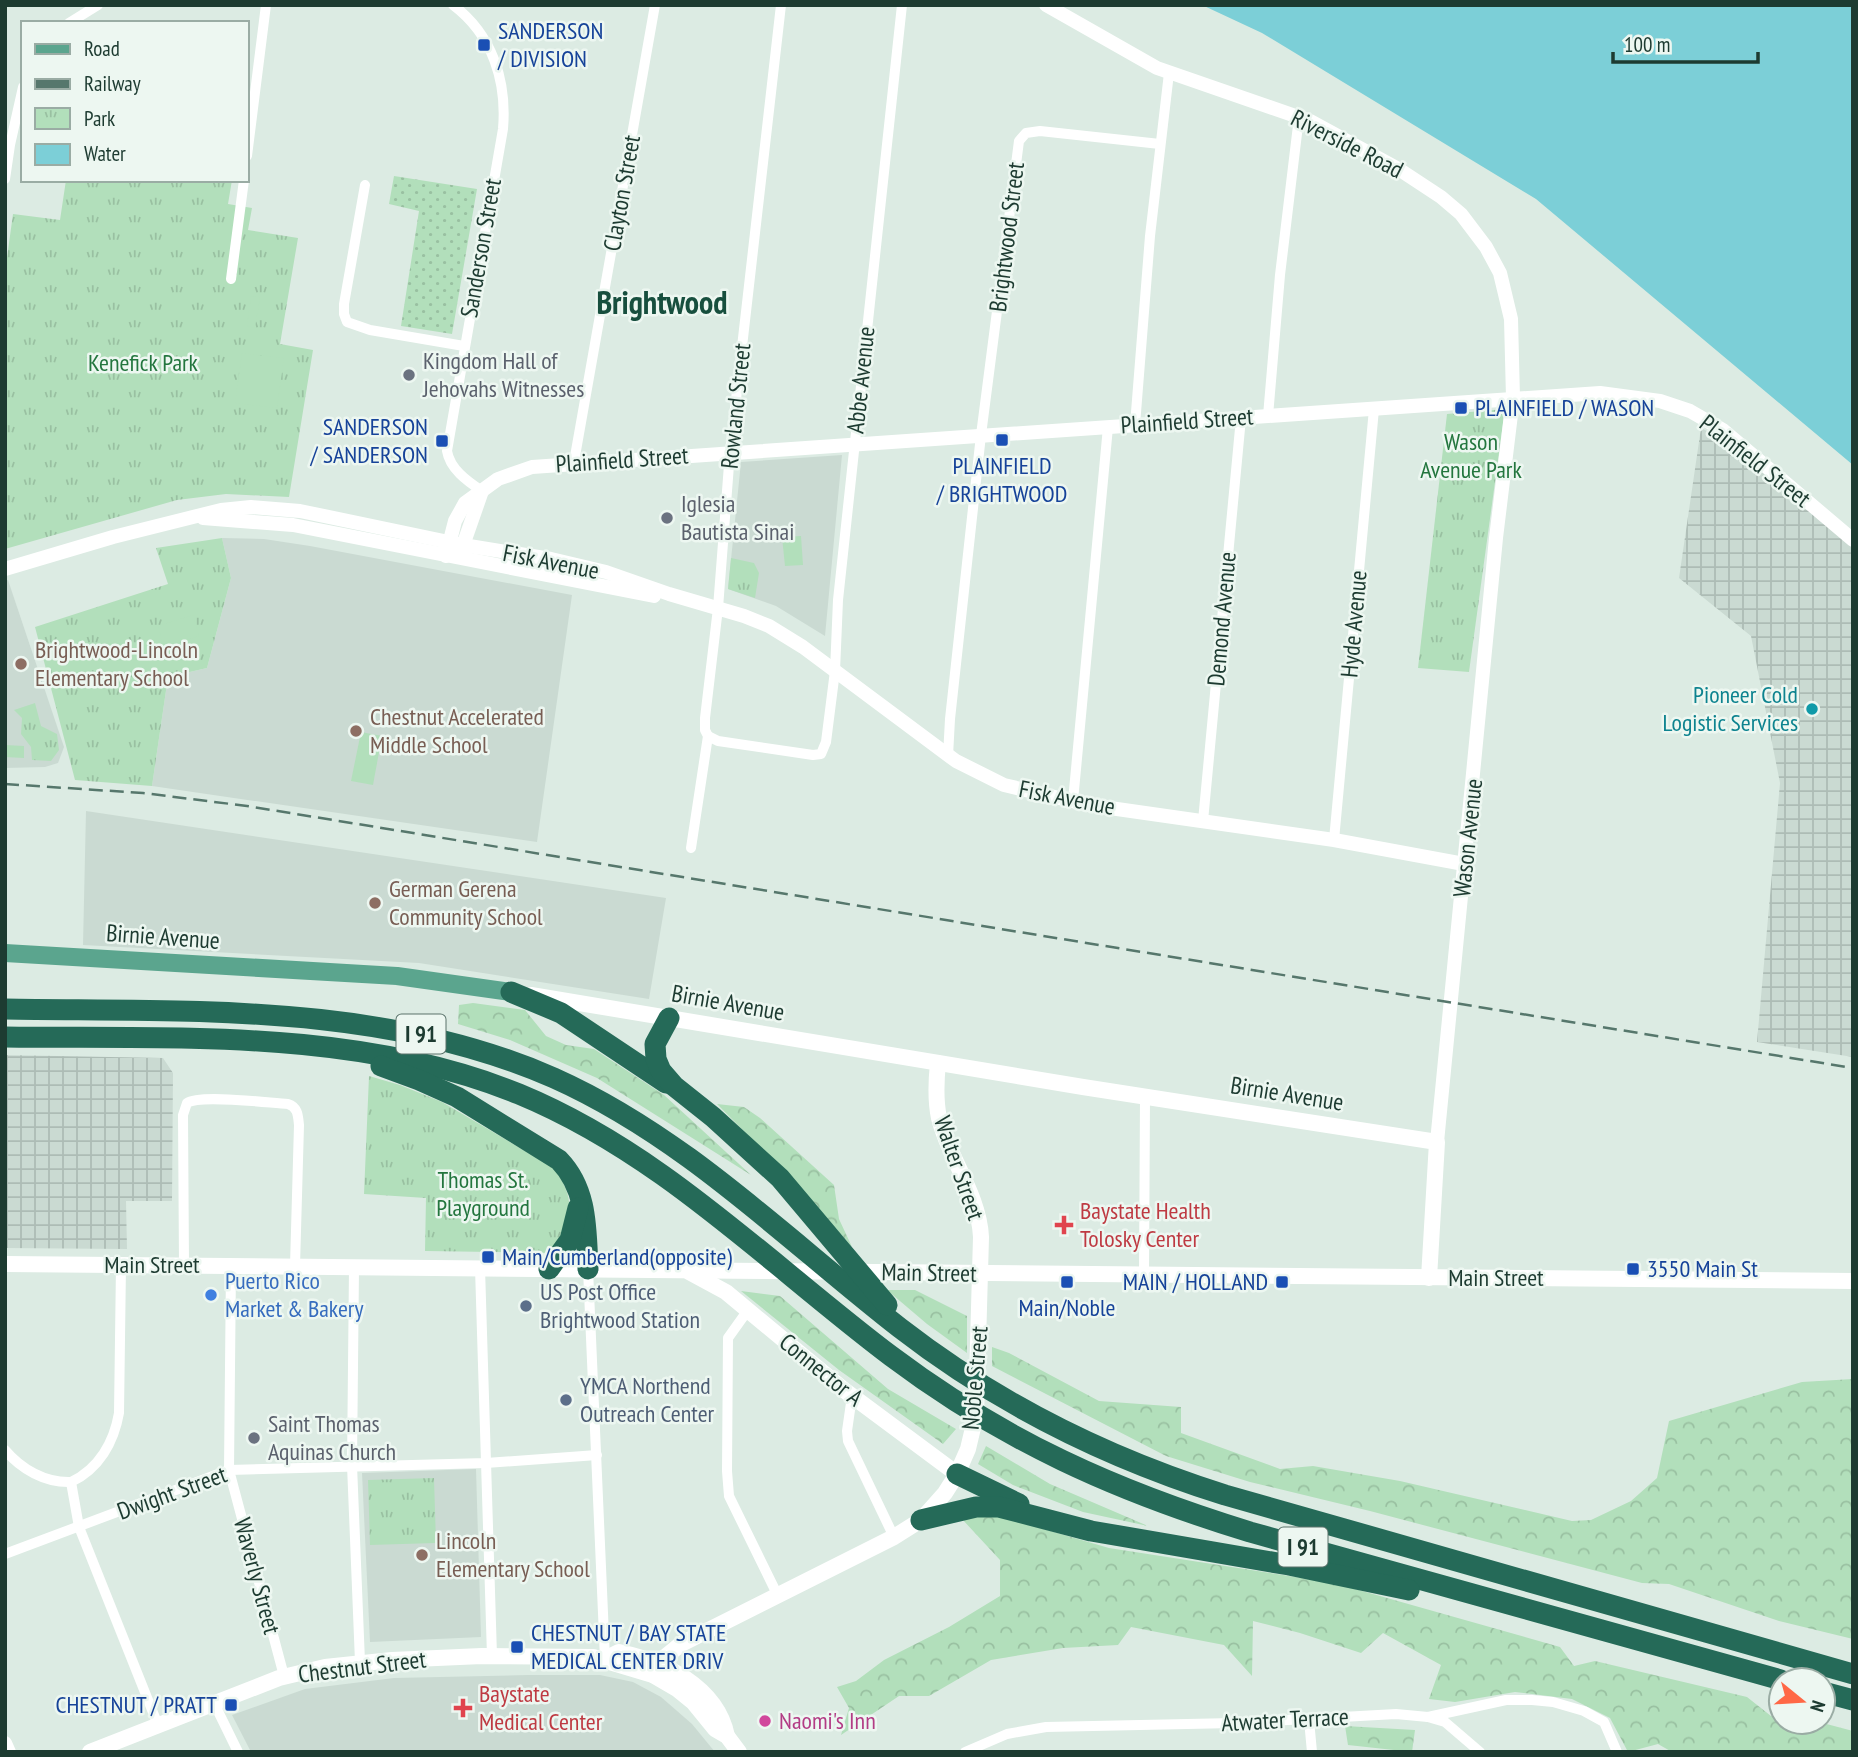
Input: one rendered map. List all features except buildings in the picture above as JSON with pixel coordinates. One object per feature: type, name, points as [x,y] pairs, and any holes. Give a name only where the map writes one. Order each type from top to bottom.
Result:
[{"type":"highway","points":[[511,992],[561,1013],[713,1117]]},
{"type":"highway","name":"I 91","points":[[5,1009],[279,1015],[385,1027],[458,1043],[556,1079],[620,1113],[708,1172],[873,1299],[929,1350],[1009,1402],[1094,1446],[1182,1481],[1853,1674]]},
{"type":"highway","points":[[669,1018],[655,1044],[659,1068],[667,1079],[780,1178],[824,1229],[873,1299]]},
{"type":"highway","name":"I 91","points":[[5,1037],[242,1041],[312,1046],[382,1055],[448,1070],[516,1093],[579,1122],[639,1158],[697,1199],[890,1355],[946,1395],[1010,1434],[1093,1476],[1182,1511],[1767,1676]]},
{"type":"highway","points":[[312,1046],[406,1075],[457,1097],[554,1155],[569,1171],[580,1196],[586,1227],[588,1269]]},
{"type":"highway","points":[[549,1269],[572,1234],[580,1196]]},
{"type":"highway","points":[[957,1475],[1053,1519]]},
{"type":"highway","points":[[920,1520],[976,1507],[999,1507],[1091,1531],[1289,1565],[1606,1632]]},
{"type":"highway","points":[[1618,1606],[1853,1661]]},
{"type":"main road","name":"Birnie Avenue","points":[[5,953],[397,976],[511,992],[1144,1097],[1437,1142]]},
{"type":"main road","name":"Walter Street","points":[[938,1063],[936,1093],[939,1116],[979,1219],[982,1274]]},
{"type":"main road","name":"Wason Avenue","points":[[1429,1278],[1437,1142]]},
{"type":"main road","name":"Main Street","points":[[5,1264],[1853,1281]]},
{"type":"main road","name":"Connector A","points":[[683,1270],[721,1288],[852,1396],[957,1475]]},
{"type":"main road","name":"Noble Street","points":[[894,1537],[920,1520],[939,1500],[957,1475],[968,1449],[976,1415],[982,1274]]},
{"type":"main road","points":[[656,1669],[681,1644],[894,1537]]},
{"type":"main road","name":"Chestnut Street","points":[[90,1752],[284,1676],[318,1668],[360,1662],[567,1655],[656,1669],[693,1702],[739,1752]]},
{"type":"street","points":[[72,21],[98,5]]},
{"type":"street","points":[[248,148],[267,5]]},
{"type":"street","name":"Sanderson Street","points":[[453,5],[473,24],[490,50],[500,75],[504,102],[503,129],[447,451],[458,472],[482,491]]},
{"type":"street","name":"Clayton Street","points":[[574,463],[655,5]]},
{"type":"street","name":"Rowland Street","points":[[691,848],[708,736],[705,730],[706,715],[718,608],[730,452],[781,5]]},
{"type":"street","name":"Abbe Avenue","points":[[708,736],[718,740],[813,755],[821,754],[826,742],[835,671],[838,600],[854,444],[902,5]]},
{"type":"street","name":"Riverside Road","points":[[1046,5],[1168,73],[1299,117],[1332,132],[1400,170],[1441,197],[1470,224],[1500,273],[1511,319],[1513,398]]},
{"type":"street","points":[[1135,425],[1150,236],[1168,73]]},
{"type":"street","points":[[5,179],[21,96]]},
{"type":"street","points":[[1268,416],[1280,275],[1299,117]]},
{"type":"street","name":"Brightwood Street","points":[[981,435],[1003,283],[1017,149],[1022,136],[1030,132],[1045,131],[1160,144]]},
{"type":"street","points":[[231,279],[244,182]]},
{"type":"street","points":[[365,185],[344,304],[346,320],[351,325],[370,330],[464,346]]},
{"type":"street","name":"Plainfield Street","points":[[482,491],[498,479],[524,468],[574,463],[1600,393],[1660,401],[1690,411],[1723,430],[1853,540]]},
{"type":"street","name":"Wason Avenue","points":[[1437,1142],[1496,538],[1513,398]]},
{"type":"street","name":"Hyde Avenue","points":[[1334,840],[1374,409]]},
{"type":"street","name":"Demond Avenue","points":[[1203,821],[1241,418]]},
{"type":"street","points":[[1073,802],[1108,427]]},
{"type":"street","points":[[947,755],[981,435]]},
{"type":"street","points":[[5,569],[113,537],[221,510],[251,507],[454,551],[482,491]]},
{"type":"street","name":"Fisk Avenue","points":[[454,551],[718,608],[757,621],[780,632],[947,755],[973,772],[1004,785],[1073,802],[1334,840],[1464,864]]},
{"type":"street","points":[[1144,1097],[1144,1276]]},
{"type":"street","points":[[184,1265],[183,1115],[187,1103],[192,1099],[206,1099],[288,1104],[297,1111],[299,1125],[295,1266]]},
{"type":"street","points":[[5,1450],[31,1472],[51,1480],[71,1482],[96,1463],[110,1444],[119,1413],[121,1265]]},
{"type":"street","name":"Waverly Street","points":[[230,1266],[229,1470],[284,1676]]},
{"type":"street","points":[[354,1267],[352,1465],[360,1662]]},
{"type":"street","points":[[480,1268],[492,1656]]},
{"type":"street","points":[[588,1269],[605,1659]]},
{"type":"street","points":[[748,1310],[728,1338],[729,1496],[778,1596]]},
{"type":"street","points":[[852,1396],[848,1441],[894,1537]]},
{"type":"street","name":"Dwight Street","points":[[5,1554],[229,1470],[486,1463],[597,1455]]},
{"type":"street","points":[[71,1482],[79,1527],[158,1725]]},
{"type":"street","name":"Atwater Terrace","points":[[965,1752],[1007,1734],[1046,1727],[1309,1720],[1396,1714],[1428,1717],[1506,1700],[1553,1702],[1604,1722],[1617,1752]]},
{"type":"street","points":[[214,1703],[237,1752]]},
{"type":"street","points":[[1428,1717],[1445,1722],[1480,1752]]},
{"type":"street","points":[[1309,1720],[1312,1752]]},
{"type":"street","points":[[5,1743],[9,1752]]},
{"type":"shaded area","name":"Pioneer Cold Logistic Services","points":[[1701,428],[1724,440],[1853,547],[1853,1057],[1757,1042],[1780,783],[1751,636],[1679,578]]},
{"type":"shaded area","points":[[842,455],[825,636],[776,606],[728,589],[741,462]]},
{"type":"shaded area","name":"Chestnut Accelerated Middle School","points":[[222,538],[264,539],[310,546],[572,595],[537,842],[152,786],[168,677],[207,668],[231,578]]},
{"type":"shaded area","name":"Brightwood-Lincoln Elementary School","points":[[8,580],[64,747],[58,763],[45,767],[5,768],[5,581]]},
{"type":"shaded area","name":"German Gerena Community School","points":[[86,811],[666,898],[649,999],[419,963],[83,945]]},
{"type":"shaded area","points":[[5,1055],[163,1058],[173,1073],[172,1201],[126,1201],[127,1249],[5,1248]]},
{"type":"shaded area","name":"Lincoln Elementary School","points":[[476,1469],[481,1637],[370,1642],[362,1473]]},
{"type":"shaded area","name":"Baystate Medical Center","points":[[600,1675],[633,1682],[661,1697],[692,1724],[715,1752],[251,1752],[232,1715],[305,1689],[394,1678]]},
{"type":"green space","points":[[394,176],[477,189],[452,334],[401,326],[419,211],[389,204]]},
{"type":"green space","name":"Kenefick Park","points":[[66,182],[232,182],[228,204],[252,208],[248,230],[298,238],[280,344],[313,350],[289,497],[226,494],[177,500],[5,549],[5,272],[13,214],[60,220]]},
{"type":"green space","points":[[251,296],[260,297],[255,328],[247,326]]},
{"type":"green space","points":[[242,353],[284,358],[277,408],[235,403]]},
{"type":"green space","name":"Wason Avenue Park","points":[[1505,409],[1469,672],[1418,668],[1447,414]]},
{"type":"green space","points":[[801,536],[803,565],[785,566],[782,537]]},
{"type":"green space","points":[[222,538],[231,578],[207,668],[168,677],[152,786],[75,780],[35,627],[168,584],[156,548]]},
{"type":"green space","points":[[731,558],[754,563],[759,573],[755,598],[728,589]]},
{"type":"green space","points":[[193,615],[199,636],[164,647],[158,626]]},
{"type":"green space","points":[[35,703],[41,726],[57,734],[59,750],[51,761],[32,760],[31,747],[21,734],[22,718],[14,710]]},
{"type":"green space","points":[[361,732],[382,736],[373,785],[351,781]]},
{"type":"green space","points":[[5,745],[24,746],[24,758],[5,757]]},
{"type":"green space","points":[[473,1003],[525,1010],[546,1036],[566,1045],[594,1049],[664,1095],[751,1175],[597,1078],[510,1040],[458,1024],[459,1005]]},
{"type":"green space","name":"Thomas St. Playground","points":[[369,1076],[442,1102],[554,1168],[566,1191],[569,1210],[568,1220],[553,1253],[425,1251],[426,1198],[364,1194]]},
{"type":"green space","points":[[717,1104],[744,1107],[760,1118],[834,1185],[839,1219],[852,1247],[797,1185]]},
{"type":"green space","points":[[887,1290],[915,1290],[967,1316],[967,1353],[927,1324]]},
{"type":"green space","points":[[741,1291],[780,1296],[888,1389],[956,1429],[943,1444],[839,1370]]},
{"type":"green space","points":[[992,1347],[1009,1353],[1099,1401],[1181,1407],[1181,1433],[1280,1469],[1313,1466],[1400,1481],[1572,1521],[1591,1520],[1631,1501],[1657,1478],[1669,1421],[1802,1382],[1853,1379],[1853,1639],[1779,1621],[1669,1584],[1642,1583],[1250,1482],[1166,1456],[992,1366]]},
{"type":"green space","points":[[986,1446],[1050,1484],[1148,1526],[1083,1512],[1013,1485],[978,1464]]},
{"type":"green space","points":[[434,1478],[436,1543],[370,1545],[368,1480]]},
{"type":"green space","points":[[985,1512],[1109,1548],[1334,1583],[1560,1647],[1574,1666],[1595,1661],[1747,1697],[1767,1713],[1767,1736],[1837,1736],[1837,1727],[1853,1731],[1853,1752],[1672,1752],[1658,1744],[1628,1752],[1610,1718],[1572,1699],[1515,1692],[1455,1702],[1429,1699],[1441,1665],[1383,1633],[1361,1653],[1253,1621],[1252,1676],[1224,1645],[1131,1627],[1118,1645],[1063,1648],[991,1660],[929,1696],[899,1696],[841,1735],[849,1708],[837,1687],[856,1681],[884,1660],[949,1627],[1000,1596],[1000,1560],[962,1519]]},
{"type":"green space","points":[[1345,1726],[1415,1730],[1412,1752],[1348,1745]]},
{"type":"water","points":[[1202,5],[1853,5],[1853,465],[1536,199],[1262,33]]},
{"type":"railway","points":[[5,784],[143,793],[247,806],[1853,1068]]},
{"type":"place","name":"SANDERSON / DIVISION","points":[[484,45]]},
{"type":"place","name":"Kingdom Hall of Jehovahs Witnesses","points":[[409,375]]},
{"type":"place","name":"PLAINFIELD / WASON","points":[[1461,408]]},
{"type":"place","name":"PLAINFIELD / BRIGHTWOOD","points":[[1002,440]]},
{"type":"place","name":"SANDERSON / SANDERSON","points":[[442,441]]},
{"type":"place","name":"Iglesia Bautista Sinai","points":[[667,518]]},
{"type":"place","name":"Brightwood-Lincoln Elementary School","points":[[21,664]]},
{"type":"place","name":"Pioneer Cold Logistic Services","points":[[1812,709]]},
{"type":"place","name":"Chestnut Accelerated Middle School","points":[[356,731]]},
{"type":"place","name":"German Gerena Community School","points":[[375,903]]},
{"type":"place","name":"Baystate Health Tolosky Center","points":[[1064,1225]]},
{"type":"place","name":"Main/Cumberland(opposite)","points":[[488,1257]]},
{"type":"place","name":"3550 Main St","points":[[1633,1269]]},
{"type":"place","name":"Main/Noble","points":[[1067,1282]]},
{"type":"place","name":"MAIN / HOLLAND","points":[[1282,1282]]},
{"type":"place","name":"Puerto Rico Market & Bakery","points":[[211,1295]]},
{"type":"place","name":"US Post Office Brightwood Station","points":[[526,1306]]},
{"type":"place","name":"YMCA Northend Outreach Center","points":[[566,1400]]},
{"type":"place","name":"Saint Thomas Aquinas Church","points":[[254,1438]]},
{"type":"place","name":"Lincoln Elementary School","points":[[422,1555]]},
{"type":"place","name":"CHESTNUT / BAY STATE MEDICAL CENTER DRIV","points":[[517,1647]]},
{"type":"place","name":"CHESTNUT / PRATT","points":[[231,1705]]},
{"type":"place","name":"Baystate Medical Center","points":[[463,1708]]},
{"type":"place","name":"Naomi's Inn","points":[[765,1721]]},
{"type":"district","name":"Brightwood","points":[[662,303]]}]
